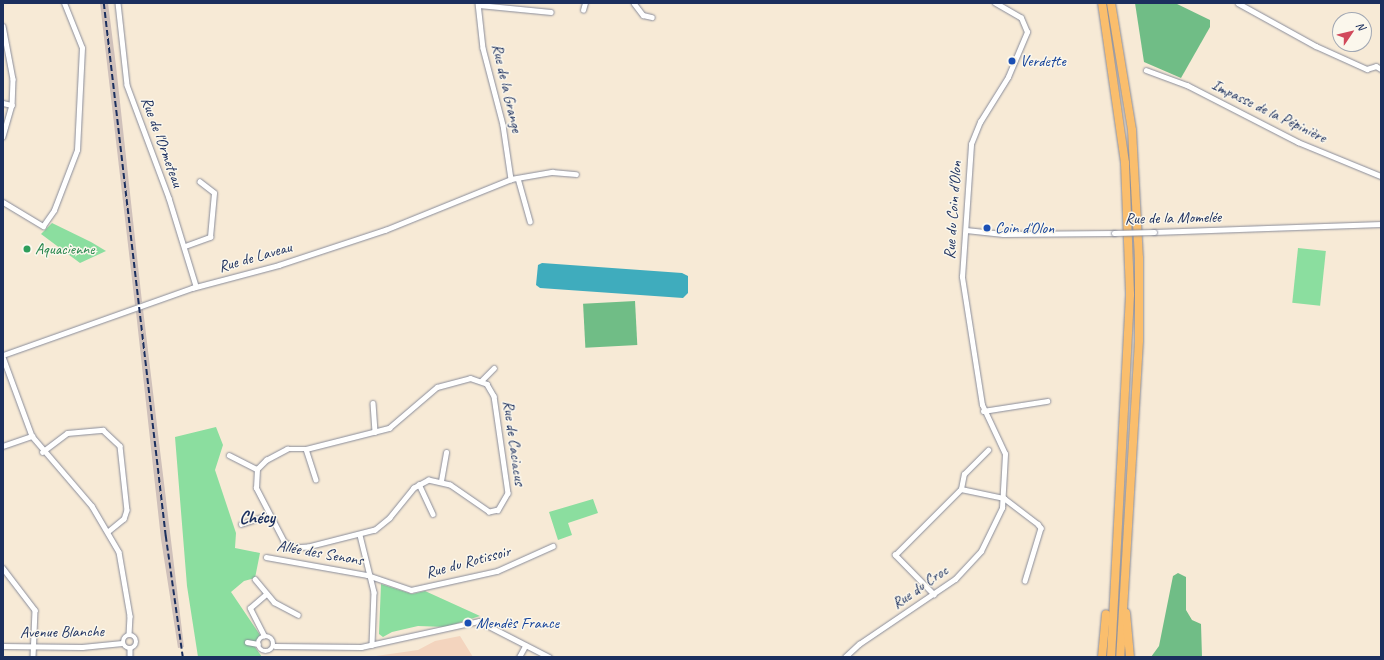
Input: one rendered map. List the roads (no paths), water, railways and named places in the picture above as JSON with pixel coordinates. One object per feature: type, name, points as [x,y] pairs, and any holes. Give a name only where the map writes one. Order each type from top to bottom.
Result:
[{"type":"highway","points":[[1102,3],[1121,124],[1129,250],[1129,347],[1113,570],[1111,657]]},
{"type":"highway","points":[[1111,3],[1132,130],[1139,258],[1139,341],[1126,528],[1120,657]]},
{"type":"highway","points":[[1126,528],[1130,657]]},
{"type":"highway","points":[[1102,657],[1113,570]]},
{"type":"street","points":[[3,202],[43,226],[54,210],[77,150],[82,48],[64,3]]},
{"type":"street","name":"Rue de l'Ormeteau","points":[[118,3],[124,75],[185,246],[196,286]]},
{"type":"street","points":[[583,10],[585,3]]},
{"type":"street","points":[[634,3],[643,15],[652,16]]},
{"type":"street","name":"Rue du Coin d'Olon","points":[[983,411],[962,296],[971,144],[1026,36],[1025,22],[995,3]]},
{"type":"street","points":[[1238,3],[1316,46],[1367,70],[1376,66],[1381,69]]},
{"type":"street","points":[[478,4],[551,12]]},
{"type":"street","name":"Rue de la Grange","points":[[478,4],[483,48],[503,125],[511,179]]},
{"type":"street","points":[[3,26],[11,54],[12,105],[3,137]]},
{"type":"street","name":"Impasse de la Pépinière","points":[[1146,70],[1187,85],[1298,142],[1381,176]]},
{"type":"street","points":[[3,103],[12,105]]},
{"type":"street","name":"Rue de Laveau","points":[[3,356],[196,286],[279,265],[385,230],[511,179],[552,172],[576,174]]},
{"type":"street","points":[[518,178],[530,221]]},
{"type":"street","points":[[185,246],[210,237],[214,193],[200,182]]},
{"type":"street","name":"Rue de la Momelée","points":[[966,230],[1004,234],[1114,233],[1381,224]]},
{"type":"street","points":[[3,356],[32,436],[42,452],[92,506],[109,532],[119,552],[126,582],[130,634],[137,641],[130,649],[130,657]]},
{"type":"street","points":[[446,452],[440,481],[419,484],[381,527],[360,534],[294,548],[284,542],[268,514],[256,488],[257,469],[280,451],[306,449],[375,432],[395,425],[441,385],[470,378],[481,380],[494,368]]},
{"type":"street","name":"Rue de Caciacus","points":[[440,481],[489,512],[498,510],[506,499],[494,396],[481,380]]},
{"type":"street","points":[[983,411],[1047,401]]},
{"type":"street","points":[[373,403],[375,432]]},
{"type":"street","name":"Rue du Croc","points":[[845,657],[859,644],[934,594],[981,551],[996,525],[1004,498],[1005,454],[983,411]]},
{"type":"street","points":[[42,452],[67,433],[103,430],[120,446],[127,510],[124,519],[109,532]]},
{"type":"street","points":[[3,446],[32,436]]},
{"type":"street","points":[[306,449],[316,479]]},
{"type":"street","points":[[934,594],[895,555],[961,489],[964,474],[988,450]]},
{"type":"street","points":[[230,455],[257,469]]},
{"type":"street","points":[[419,484],[433,514]]},
{"type":"street","points":[[961,489],[1004,498],[1041,528],[1025,581]]},
{"type":"street","points":[[241,524],[268,514]]},
{"type":"street","points":[[360,534],[372,577]]},
{"type":"street","name":"Rue du Rotissoir","points":[[372,577],[411,590],[497,571],[552,546]]},
{"type":"street","name":"Allée des Senons","points":[[266,557],[372,577],[372,645]]},
{"type":"street","points":[[3,568],[35,610],[33,657]]},
{"type":"street","points":[[255,579],[266,594],[276,604],[298,615]]},
{"type":"street","points":[[264,636],[250,608],[266,594]]},
{"type":"street","points":[[275,646],[338,649],[372,645],[484,621],[525,646],[549,657]]},
{"type":"street","points":[[130,634],[122,643],[130,649]]},
{"type":"street","points":[[264,636],[271,637],[275,646]]},
{"type":"street","points":[[258,644],[264,636]]},
{"type":"street","points":[[247,642],[258,644]]},
{"type":"street","name":"Avenue Blanche","points":[[3,646],[33,647],[122,643]]},
{"type":"street","points":[[258,644],[260,650],[268,655],[275,646]]},
{"type":"street","points":[[519,657],[525,646]]},
{"type":"water","points":[[542,263],[682,273],[688,276],[688,293],[683,298],[540,288],[536,285],[538,265]]},
{"type":"railway","points":[[104,3],[166,536],[183,657]]},
{"type":"place","name":"Verdette","points":[[1012,61]]},
{"type":"place","name":"Coin d'Olon","points":[[987,228]]},
{"type":"place","name":"Aquacienne","points":[[27,249]]},
{"type":"place","name":"Mendès France","points":[[468,623]]},
{"type":"district","name":"Chécy","points":[[257,517]]}]
